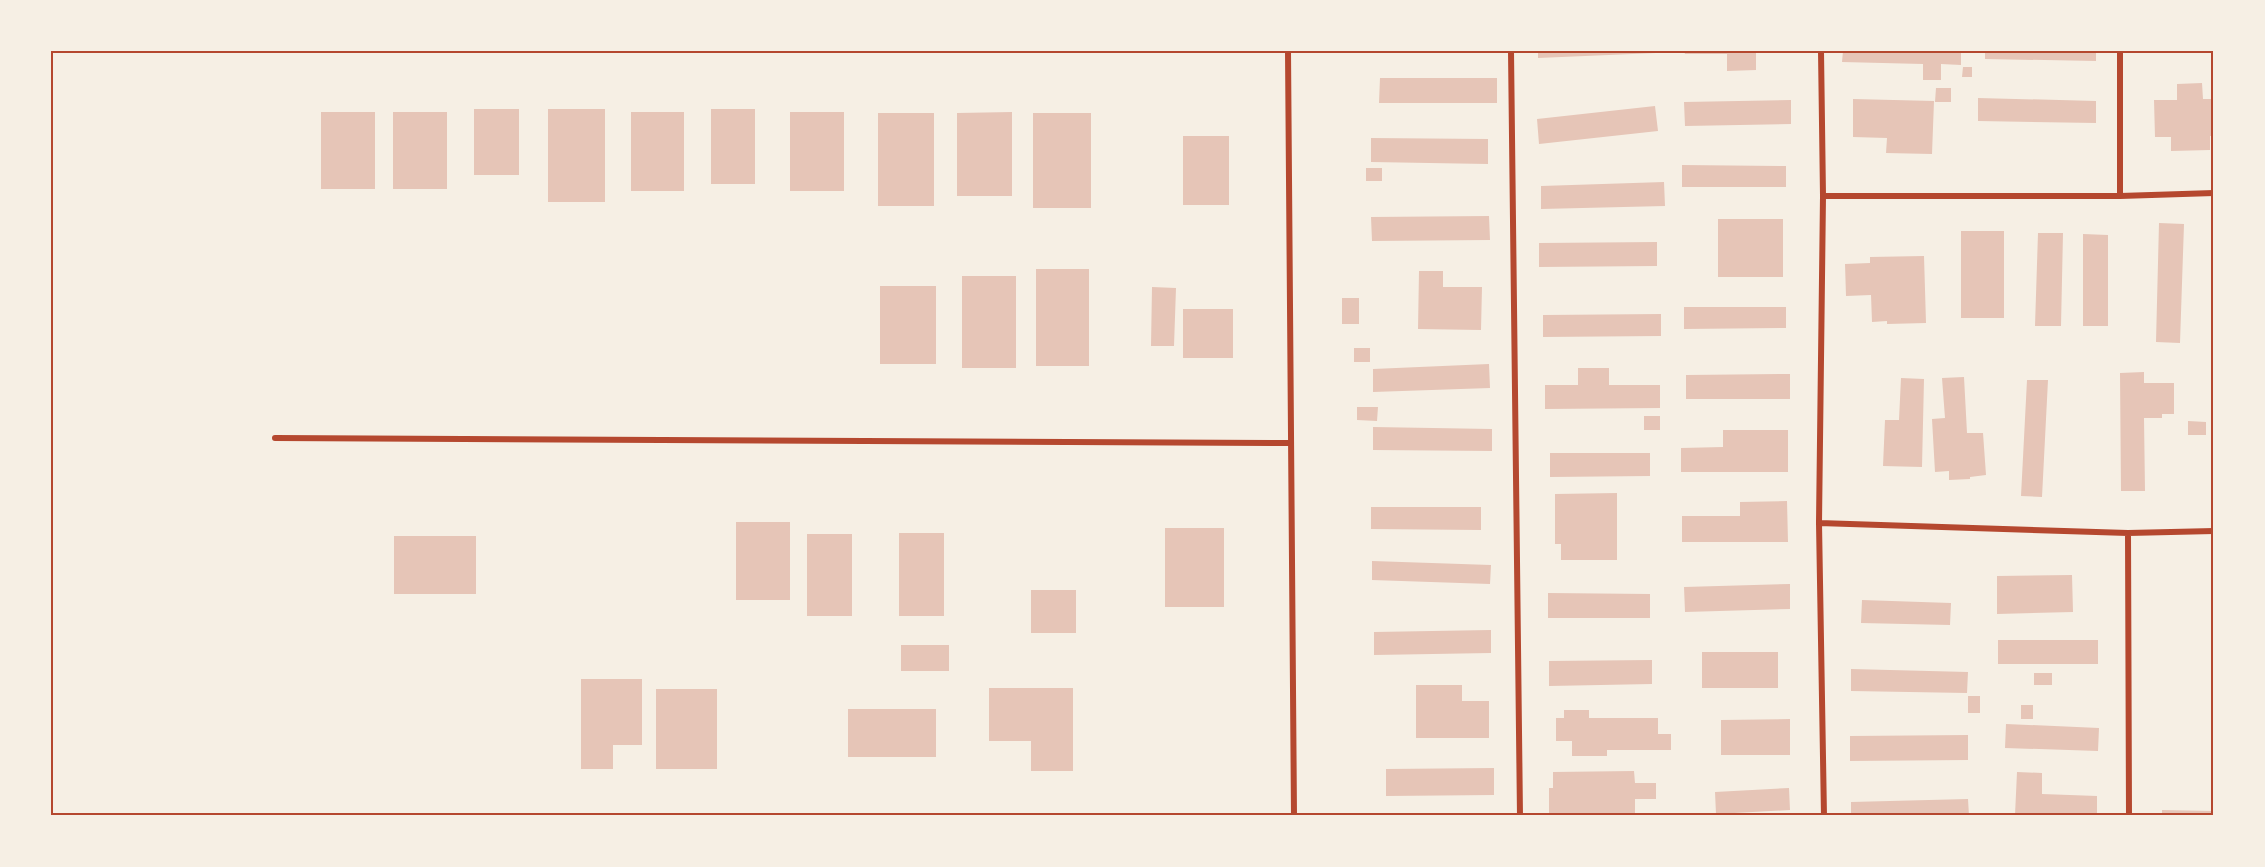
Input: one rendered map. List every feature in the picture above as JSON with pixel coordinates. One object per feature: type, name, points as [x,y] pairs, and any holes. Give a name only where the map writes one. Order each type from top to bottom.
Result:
[{"type":"street","points":[[1288,51],[1294,816]]},
{"type":"street","points":[[1511,51],[1520,816]]},
{"type":"street","points":[[1821,51],[1823,196],[1819,523],[1824,816]]},
{"type":"street","points":[[2120,51],[2120,196]]},
{"type":"street","points":[[1823,196],[2120,196],[2214,192]]},
{"type":"street","points":[[275,438],[1291,443]]},
{"type":"street","points":[[1819,523],[2128,533],[2214,531]]},
{"type":"street","points":[[2128,533],[2129,816]]},
{"type":"building","points":[[1538,51],[1656,51],[1656,53],[1538,58]]},
{"type":"building","points":[[1684,51],[1780,51],[1780,53],[1756,53],[1756,70],[1727,71],[1727,54],[1685,54]]},
{"type":"building","points":[[1843,51],[1961,51],[1961,65],[1941,64],[1941,80],[1923,80],[1923,64],[1842,62]]},
{"type":"building","points":[[1985,51],[2096,51],[2096,61],[1985,59]]},
{"type":"building","points":[[1963,67],[1972,67],[1972,77],[1962,77]]},
{"type":"building","points":[[1380,78],[1497,78],[1497,103],[1379,103]]},
{"type":"building","points":[[2202,83],[2203,99],[2214,99],[2214,136],[2210,136],[2210,150],[2171,151],[2171,137],[2155,137],[2154,100],[2177,100],[2177,84]]},
{"type":"building","points":[[1936,88],[1951,88],[1951,102],[1935,102]]},
{"type":"building","points":[[1978,98],[2096,101],[2096,123],[1978,121]]},
{"type":"building","points":[[1853,99],[1934,101],[1932,154],[1886,153],[1887,138],[1853,137]]},
{"type":"building","points":[[1791,100],[1791,124],[1685,126],[1684,102]]},
{"type":"building","points":[[1655,106],[1658,131],[1539,144],[1537,119]]},
{"type":"building","points":[[474,109],[519,109],[519,175],[474,175]]},
{"type":"building","points":[[548,109],[605,109],[605,202],[548,202]]},
{"type":"building","points":[[711,109],[755,109],[755,184],[711,184]]},
{"type":"building","points":[[321,112],[375,112],[375,189],[321,189]]},
{"type":"building","points":[[393,112],[447,112],[447,189],[393,189]]},
{"type":"building","points":[[631,112],[684,112],[684,191],[631,191]]},
{"type":"building","points":[[790,112],[844,112],[844,191],[790,191]]},
{"type":"building","points":[[1012,112],[1012,196],[957,196],[957,113]]},
{"type":"building","points":[[878,113],[934,113],[934,206],[878,206]]},
{"type":"building","points":[[1033,113],[1091,113],[1091,208],[1033,208]]},
{"type":"building","points":[[1183,136],[1229,136],[1229,205],[1183,205]]},
{"type":"building","points":[[1371,138],[1488,139],[1488,164],[1371,162]]},
{"type":"building","points":[[1682,165],[1786,166],[1786,187],[1682,187]]},
{"type":"building","points":[[1366,168],[1382,168],[1382,181],[1366,181]]},
{"type":"building","points":[[1664,182],[1665,206],[1541,209],[1541,186]]},
{"type":"building","points":[[1489,216],[1490,240],[1372,241],[1371,217]]},
{"type":"building","points":[[1718,219],[1783,219],[1783,277],[1718,277]]},
{"type":"building","points":[[2159,223],[2184,224],[2180,343],[2156,342]]},
{"type":"building","points":[[1961,231],[2004,231],[2004,318],[1961,318]]},
{"type":"building","points":[[2038,233],[2063,233],[2061,326],[2035,326]]},
{"type":"building","points":[[2083,234],[2108,235],[2108,326],[2083,326]]},
{"type":"building","points":[[1657,242],[1657,266],[1539,267],[1539,243]]},
{"type":"building","points":[[1924,256],[1926,323],[1872,322],[1871,295],[1846,296],[1845,264],[1870,263],[1870,257]]},
{"type":"building","points":[[1036,269],[1089,269],[1089,366],[1036,366]]},
{"type":"building","points":[[1419,271],[1443,271],[1443,287],[1482,287],[1481,330],[1418,329]]},
{"type":"building","points":[[962,276],[1016,276],[1016,368],[962,368]]},
{"type":"building","points":[[880,286],[936,286],[936,364],[880,364]]},
{"type":"building","points":[[1152,287],[1176,288],[1174,346],[1151,346]]},
{"type":"building","points":[[1342,298],[1359,298],[1359,324],[1342,324]]},
{"type":"building","points":[[1684,307],[1786,307],[1786,328],[1684,329]]},
{"type":"building","points":[[1183,309],[1233,309],[1233,358],[1183,358]]},
{"type":"building","points":[[1661,314],[1661,336],[1543,337],[1543,315]]},
{"type":"building","points":[[1354,348],[1370,348],[1370,362],[1354,362]]},
{"type":"building","points":[[1489,364],[1490,388],[1373,392],[1373,369]]},
{"type":"building","points":[[1578,368],[1609,368],[1609,385],[1660,385],[1660,408],[1545,409],[1545,385],[1578,385]]},
{"type":"building","points":[[2144,372],[2144,383],[2174,383],[2174,414],[2162,414],[2162,418],[2144,418],[2145,491],[2121,491],[2120,373]]},
{"type":"building","points":[[1790,374],[1790,399],[1686,399],[1686,375]]},
{"type":"building","points":[[1964,377],[1967,433],[1983,433],[1986,475],[1970,477],[1970,479],[1949,480],[1949,471],[1935,472],[1932,419],[1945,418],[1942,378]]},
{"type":"building","points":[[1901,378],[1924,379],[1922,467],[1883,466],[1885,420],[1899,420]]},
{"type":"building","points":[[2027,380],[2048,380],[2042,497],[2021,496]]},
{"type":"building","points":[[1357,407],[1378,407],[1377,421],[1357,420]]},
{"type":"building","points":[[1644,416],[1660,416],[1660,430],[1644,430]]},
{"type":"building","points":[[2188,421],[2206,422],[2206,435],[2188,435]]},
{"type":"building","points":[[1373,427],[1492,429],[1492,451],[1373,450]]},
{"type":"building","points":[[1723,430],[1788,430],[1788,472],[1681,472],[1681,448],[1723,447]]},
{"type":"building","points":[[1550,453],[1650,453],[1650,476],[1550,477]]},
{"type":"building","points":[[1617,493],[1617,560],[1561,560],[1561,544],[1555,544],[1555,494]]},
{"type":"building","points":[[1787,501],[1788,542],[1682,542],[1682,516],[1740,516],[1740,502]]},
{"type":"building","points":[[1371,507],[1481,507],[1481,530],[1371,529]]},
{"type":"building","points":[[736,522],[790,522],[790,600],[736,600]]},
{"type":"building","points":[[1165,528],[1224,528],[1224,607],[1165,607]]},
{"type":"building","points":[[899,533],[944,533],[944,616],[899,616]]},
{"type":"building","points":[[807,534],[852,534],[852,616],[807,616]]},
{"type":"building","points":[[394,536],[476,536],[476,594],[394,594]]},
{"type":"building","points":[[1372,561],[1491,565],[1490,584],[1372,580]]},
{"type":"building","points":[[2072,575],[2073,612],[1997,614],[1997,576]]},
{"type":"building","points":[[1790,584],[1790,609],[1685,612],[1684,587]]},
{"type":"building","points":[[1031,590],[1076,590],[1076,633],[1031,633]]},
{"type":"building","points":[[1548,593],[1650,594],[1650,618],[1548,618]]},
{"type":"building","points":[[1862,600],[1951,603],[1950,625],[1861,623]]},
{"type":"building","points":[[1491,630],[1491,653],[1374,655],[1374,632]]},
{"type":"building","points":[[1998,640],[2098,640],[2098,664],[1998,664]]},
{"type":"building","points":[[901,645],[949,645],[949,671],[901,671]]},
{"type":"building","points":[[1702,652],[1778,652],[1778,688],[1702,688]]},
{"type":"building","points":[[1652,660],[1652,684],[1549,686],[1549,661]]},
{"type":"building","points":[[1851,669],[1968,672],[1967,693],[1851,691]]},
{"type":"building","points":[[2034,673],[2052,673],[2052,685],[2034,685]]},
{"type":"building","points":[[581,679],[642,679],[642,745],[613,745],[613,769],[581,769]]},
{"type":"building","points":[[1416,685],[1462,685],[1462,701],[1489,701],[1489,738],[1416,738]]},
{"type":"building","points":[[989,688],[1073,688],[1073,771],[1031,771],[1031,741],[989,741]]},
{"type":"building","points":[[656,689],[717,689],[717,769],[656,769]]},
{"type":"building","points":[[1968,696],[1980,696],[1980,713],[1968,713]]},
{"type":"building","points":[[2021,705],[2033,705],[2033,719],[2021,719]]},
{"type":"building","points":[[848,709],[936,709],[936,757],[848,757]]},
{"type":"building","points":[[1564,710],[1589,710],[1589,718],[1658,718],[1658,734],[1671,734],[1671,750],[1607,750],[1607,756],[1572,756],[1572,741],[1556,741],[1556,718],[1564,718]]},
{"type":"building","points":[[1790,719],[1790,755],[1721,755],[1721,720]]},
{"type":"building","points":[[2006,724],[2099,728],[2098,751],[2005,748]]},
{"type":"building","points":[[1968,735],[1968,760],[1850,761],[1850,736]]},
{"type":"building","points":[[1494,768],[1494,795],[1386,796],[1386,769]]},
{"type":"building","points":[[1634,771],[1635,783],[1656,783],[1656,799],[1635,799],[1635,816],[1549,816],[1549,788],[1553,788],[1553,772]]},
{"type":"building","points":[[2017,772],[2042,773],[2042,794],[2097,796],[2097,816],[2015,815]]},
{"type":"building","points":[[1789,788],[1790,810],[1716,814],[1715,792]]},
{"type":"building","points":[[1968,799],[1969,816],[1851,816],[1851,802]]},
{"type":"building","points":[[2162,810],[2214,811],[2214,816],[2162,816]]}]
